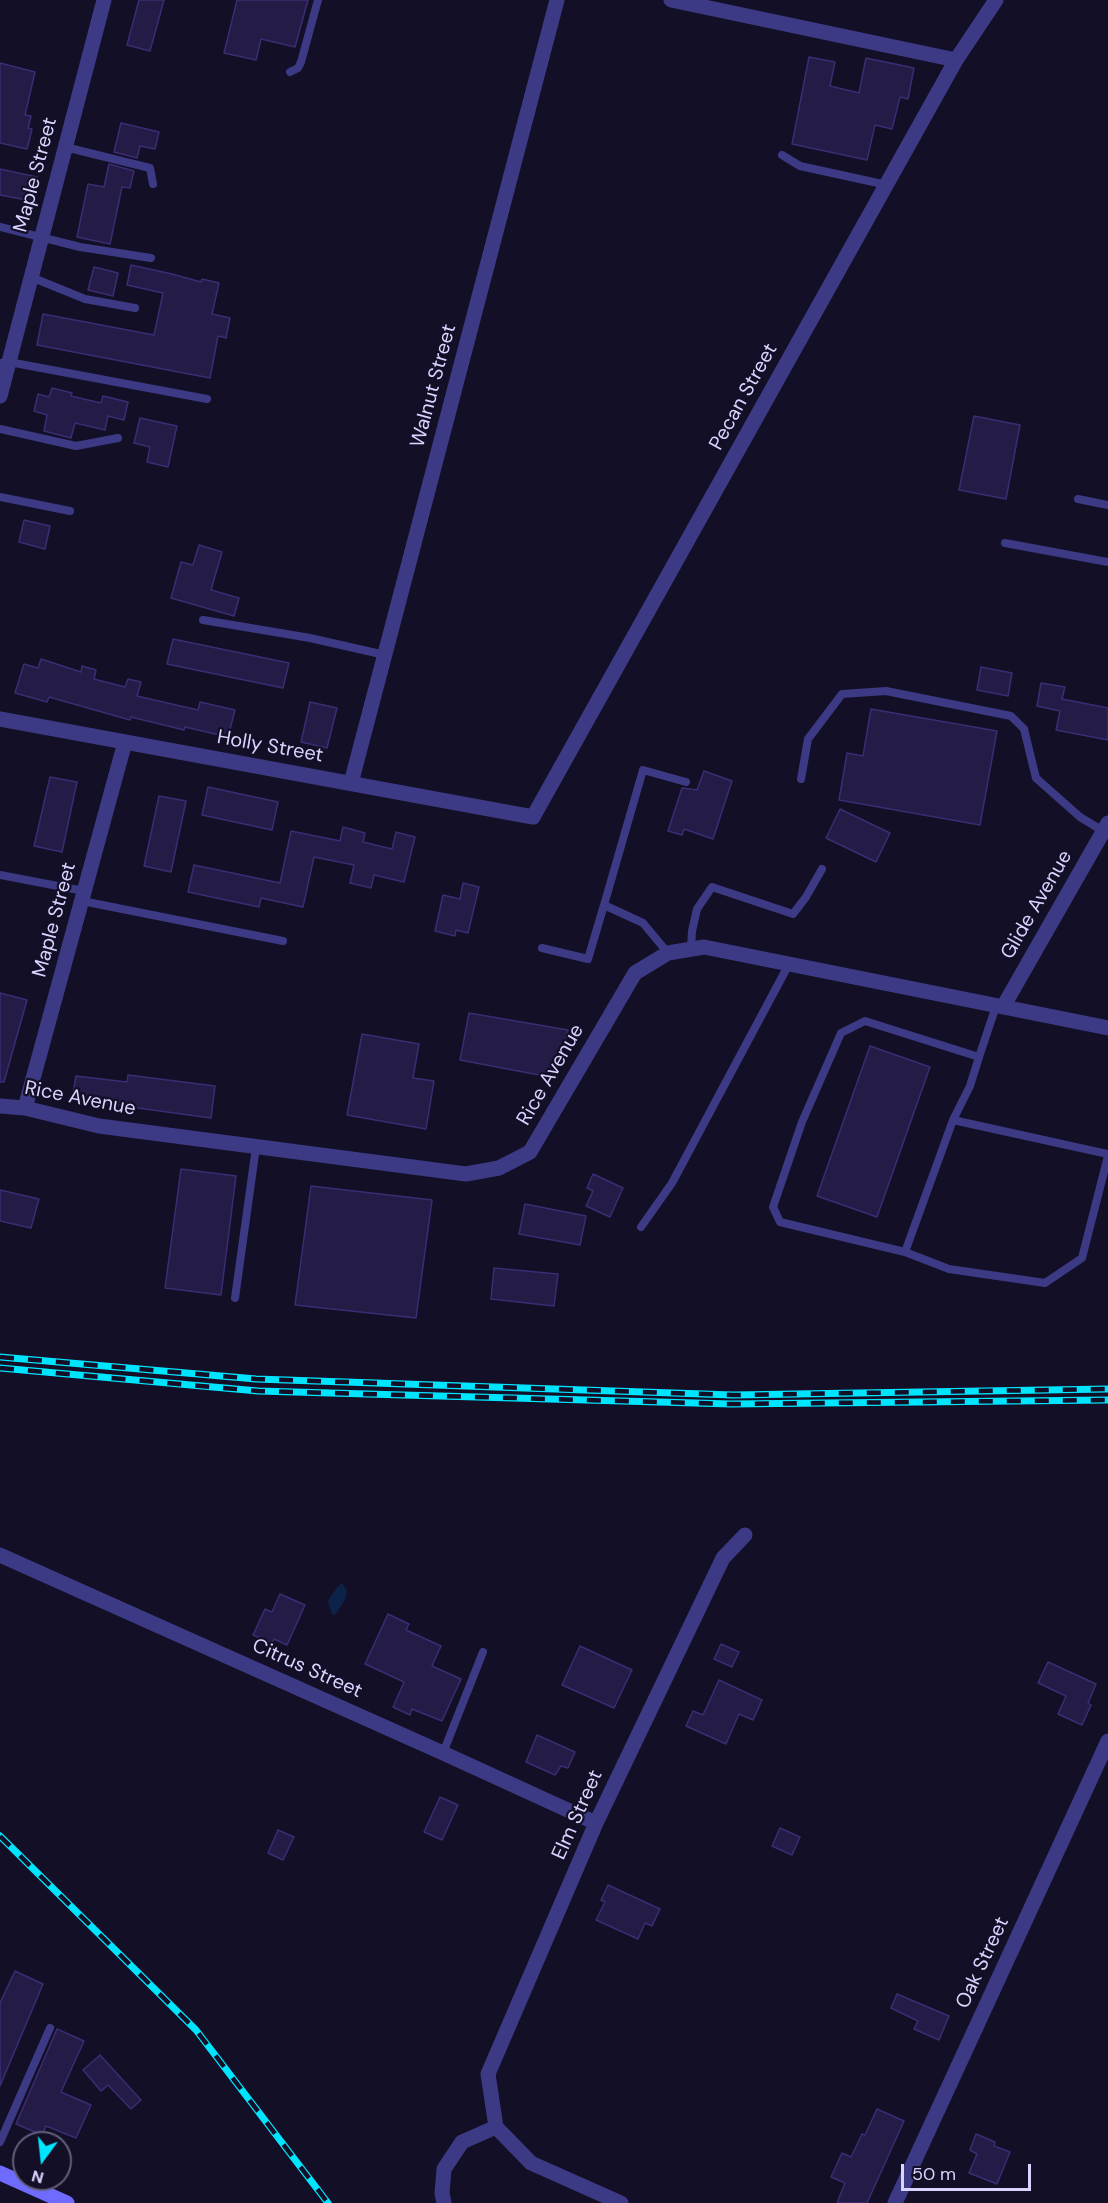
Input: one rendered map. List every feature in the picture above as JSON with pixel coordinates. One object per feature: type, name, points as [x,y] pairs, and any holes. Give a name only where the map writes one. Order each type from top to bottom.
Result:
[{"type":"main road","points":[[0,2173],[67,2203]]},
{"type":"street","name":"Maple Street","points":[[0,396],[4,362],[31,277],[104,0]]},
{"type":"street","name":"Walnut Street","points":[[351,783],[557,0]]},
{"type":"street","points":[[671,0],[956,60]]},
{"type":"street","name":"Pecan Street","points":[[533,817],[956,60],[996,0]]},
{"type":"street","name":"Holly Street","points":[[0,719],[533,817]]},
{"type":"street","name":"Maple Street","points":[[25,1108],[125,742]]},
{"type":"street","name":"Glide Avenue","points":[[1000,1006],[1106,827]]},
{"type":"street","name":"Rice Avenue","points":[[0,1106],[25,1108],[99,1126],[465,1174],[499,1168],[530,1152],[635,973],[668,953],[704,947],[1108,1028]]},
{"type":"street","name":"Elm Street","points":[[496,2127],[488,2074],[596,1823],[723,1558],[746,1535]]},
{"type":"street","name":"Citrus Street","points":[[0,1555],[596,1823]]},
{"type":"street","name":"Oak Street","points":[[895,2203],[1108,1741]]},
{"type":"street","points":[[444,2203],[442,2193],[444,2169],[462,2142],[496,2127],[531,2163],[621,2203]]},
{"type":"lane","points":[[290,72],[298,68],[318,0]]},
{"type":"lane","points":[[65,147],[150,168],[153,184]]},
{"type":"lane","points":[[782,155],[801,166],[886,185]]},
{"type":"lane","points":[[0,227],[80,247],[151,258]]},
{"type":"lane","points":[[31,277],[85,299],[135,308]]},
{"type":"lane","points":[[4,362],[207,399]]},
{"type":"lane","points":[[0,429],[76,446],[117,438]]},
{"type":"lane","points":[[0,497],[69,511]]},
{"type":"lane","points":[[1078,499],[1108,505]]},
{"type":"lane","points":[[1005,543],[1108,562]]},
{"type":"lane","points":[[203,620],[310,638],[385,655]]},
{"type":"lane","points":[[801,779],[808,739],[842,694],[886,691],[1011,716],[1024,729],[1036,778],[1080,817],[1106,827]]},
{"type":"lane","points":[[542,948],[588,959],[643,770],[686,782]]},
{"type":"lane","points":[[691,949],[692,931],[698,909],[712,887],[793,914],[822,869]]},
{"type":"lane","points":[[0,875],[283,941]]},
{"type":"lane","points":[[604,905],[643,923],[668,953]]},
{"type":"lane","points":[[641,1227],[672,1183],[789,964]]},
{"type":"lane","points":[[905,1252],[953,1120],[969,1086],[1000,1006]]},
{"type":"lane","points":[[953,1120],[1108,1155],[1082,1258],[1045,1283],[949,1269],[905,1252],[780,1222],[773,1207],[802,1122],[842,1034],[865,1021],[979,1057]]},
{"type":"lane","points":[[235,1298],[256,1147]]},
{"type":"lane","points":[[443,1753],[483,1652]]},
{"type":"lane","points":[[0,2142],[50,2028]]},
{"type":"water","points":[[342,1583],[347,1591],[345,1600],[336,1614],[332,1615],[328,1601]]},
{"type":"building","points":[[139,0],[164,0],[150,51],[127,45]]},
{"type":"building","points":[[237,0],[308,0],[295,47],[261,39],[256,60],[224,53]]},
{"type":"building","points":[[809,57],[835,62],[830,86],[859,93],[866,58],[914,68],[908,99],[900,97],[892,129],[875,125],[867,160],[792,144]]},
{"type":"building","points":[[0,63],[35,72],[25,115],[31,116],[28,128],[32,129],[27,149],[0,143]]},
{"type":"building","points":[[121,123],[159,132],[155,149],[140,146],[137,158],[114,152]]},
{"type":"building","points":[[109,164],[134,171],[130,188],[122,187],[110,244],[77,237],[88,184],[104,187]]},
{"type":"building","points":[[0,169],[37,177],[32,201],[0,195]]},
{"type":"building","points":[[131,265],[201,282],[202,279],[219,283],[212,314],[230,318],[226,338],[218,336],[210,378],[37,345],[43,314],[154,335],[163,293],[127,285]]},
{"type":"building","points":[[94,267],[118,273],[113,296],[88,290]]},
{"type":"building","points":[[52,388],[72,393],[71,396],[101,403],[103,396],[128,402],[124,420],[108,416],[105,430],[75,423],[71,438],[44,431],[47,415],[34,411],[38,394],[49,397]]},
{"type":"building","points":[[974,416],[1020,425],[1006,499],[959,490]]},
{"type":"building","points":[[140,418],[177,426],[168,467],[147,462],[150,447],[134,443]]},
{"type":"building","points":[[24,520],[50,526],[45,549],[19,542]]},
{"type":"building","points":[[199,545],[222,552],[211,590],[239,598],[234,616],[171,598],[181,562],[193,565]]},
{"type":"building","points":[[173,639],[289,663],[283,688],[167,664]]},
{"type":"building","points":[[41,659],[81,672],[82,666],[96,670],[94,679],[125,687],[128,679],[141,682],[137,696],[198,710],[200,702],[235,710],[228,737],[185,727],[184,730],[131,717],[130,720],[49,697],[47,702],[15,693],[24,664],[38,668]]},
{"type":"building","points":[[981,667],[1012,673],[1008,696],[977,690]]},
{"type":"building","points":[[1041,683],[1065,687],[1062,699],[1108,708],[1108,740],[1056,730],[1060,711],[1037,706]]},
{"type":"building","points":[[310,702],[337,708],[327,748],[301,742]]},
{"type":"building","points":[[871,709],[997,731],[980,825],[839,800],[847,753],[863,756]]},
{"type":"building","points":[[704,771],[732,781],[713,839],[684,829],[682,835],[668,831],[682,788],[697,790]]},
{"type":"building","points":[[50,777],[77,782],[62,852],[34,846]]},
{"type":"building","points":[[208,787],[278,802],[272,830],[202,815]]},
{"type":"building","points":[[159,796],[186,801],[171,872],[144,866]]},
{"type":"building","points":[[840,809],[890,833],[876,862],[826,838]]},
{"type":"building","points":[[343,827],[365,833],[363,842],[392,849],[396,832],[415,837],[404,882],[374,875],[371,888],[350,883],[354,865],[314,857],[303,907],[261,898],[259,907],[188,892],[194,865],[280,883],[291,831],[340,841]]},
{"type":"building","points":[[463,883],[479,887],[468,933],[456,930],[455,936],[435,931],[443,895],[460,899]]},
{"type":"building","points":[[0,993],[27,1000],[4,1082],[0,1082]]},
{"type":"building","points":[[469,1013],[568,1030],[555,1078],[460,1060]]},
{"type":"building","points":[[362,1034],[419,1044],[413,1078],[434,1081],[426,1129],[347,1115]]},
{"type":"building","points":[[870,1046],[930,1067],[877,1217],[817,1196]]},
{"type":"building","points":[[128,1075],[215,1086],[211,1118],[72,1099],[76,1076],[127,1082]]},
{"type":"building","points":[[181,1169],[236,1176],[221,1295],[165,1288]]},
{"type":"building","points":[[593,1174],[623,1188],[610,1217],[586,1206],[593,1191],[587,1188]]},
{"type":"building","points":[[311,1186],[432,1200],[416,1318],[295,1305]]},
{"type":"building","points":[[0,1190],[39,1199],[31,1228],[0,1221]]},
{"type":"building","points":[[525,1204],[586,1216],[580,1245],[519,1234]]},
{"type":"building","points":[[494,1268],[558,1274],[554,1306],[491,1299]]},
{"type":"building","points":[[280,1594],[305,1605],[287,1645],[274,1639],[272,1643],[253,1635],[265,1609],[272,1612]]},
{"type":"building","points":[[388,1614],[409,1624],[406,1630],[441,1646],[432,1666],[461,1679],[442,1721],[412,1709],[410,1715],[393,1707],[404,1682],[365,1664]]},
{"type":"building","points":[[721,1644],[739,1652],[732,1667],[714,1659]]},
{"type":"building","points":[[580,1646],[632,1670],[614,1708],[562,1685]]},
{"type":"building","points":[[1048,1662],[1096,1684],[1088,1703],[1091,1705],[1082,1725],[1058,1714],[1066,1696],[1038,1683]]},
{"type":"building","points":[[719,1680],[762,1700],[753,1720],[739,1714],[726,1744],[686,1726],[693,1711],[703,1715]]},
{"type":"building","points":[[537,1735],[575,1752],[568,1768],[561,1766],[555,1775],[526,1762]]},
{"type":"building","points":[[440,1797],[458,1805],[442,1840],[424,1832]]},
{"type":"building","points":[[780,1828],[800,1837],[792,1855],[772,1846]]},
{"type":"building","points":[[278,1830],[294,1837],[283,1860],[268,1853]]},
{"type":"building","points":[[608,1885],[660,1909],[652,1926],[645,1923],[638,1939],[596,1920],[605,1902],[601,1900]]},
{"type":"building","points":[[15,1971],[43,1984],[0,2086],[0,2003]]},
{"type":"building","points":[[897,1994],[949,2016],[939,2040],[914,2029],[918,2021],[891,2008]]},
{"type":"building","points":[[57,2029],[84,2041],[61,2092],[91,2105],[76,2138],[72,2136],[72,2131],[58,2131],[46,2126],[44,2131],[33,2131],[16,2124]]},
{"type":"building","points":[[100,2055],[141,2100],[131,2109],[108,2085],[101,2091],[83,2070]]},
{"type":"building","points":[[877,2109],[904,2121],[867,2203],[837,2203],[845,2183],[831,2177],[842,2153],[851,2157],[862,2134],[865,2135]]},
{"type":"building","points":[[976,2134],[995,2142],[994,2146],[1010,2152],[997,2184],[969,2173],[977,2154],[970,2150]]},
{"type":"railway","points":[[0,1357],[256,1379],[733,1395],[1108,1389]]},
{"type":"railway","points":[[0,1368],[258,1391],[731,1404],[1108,1400]]},
{"type":"railway","points":[[0,1836],[196,2030],[328,2203]]}]
